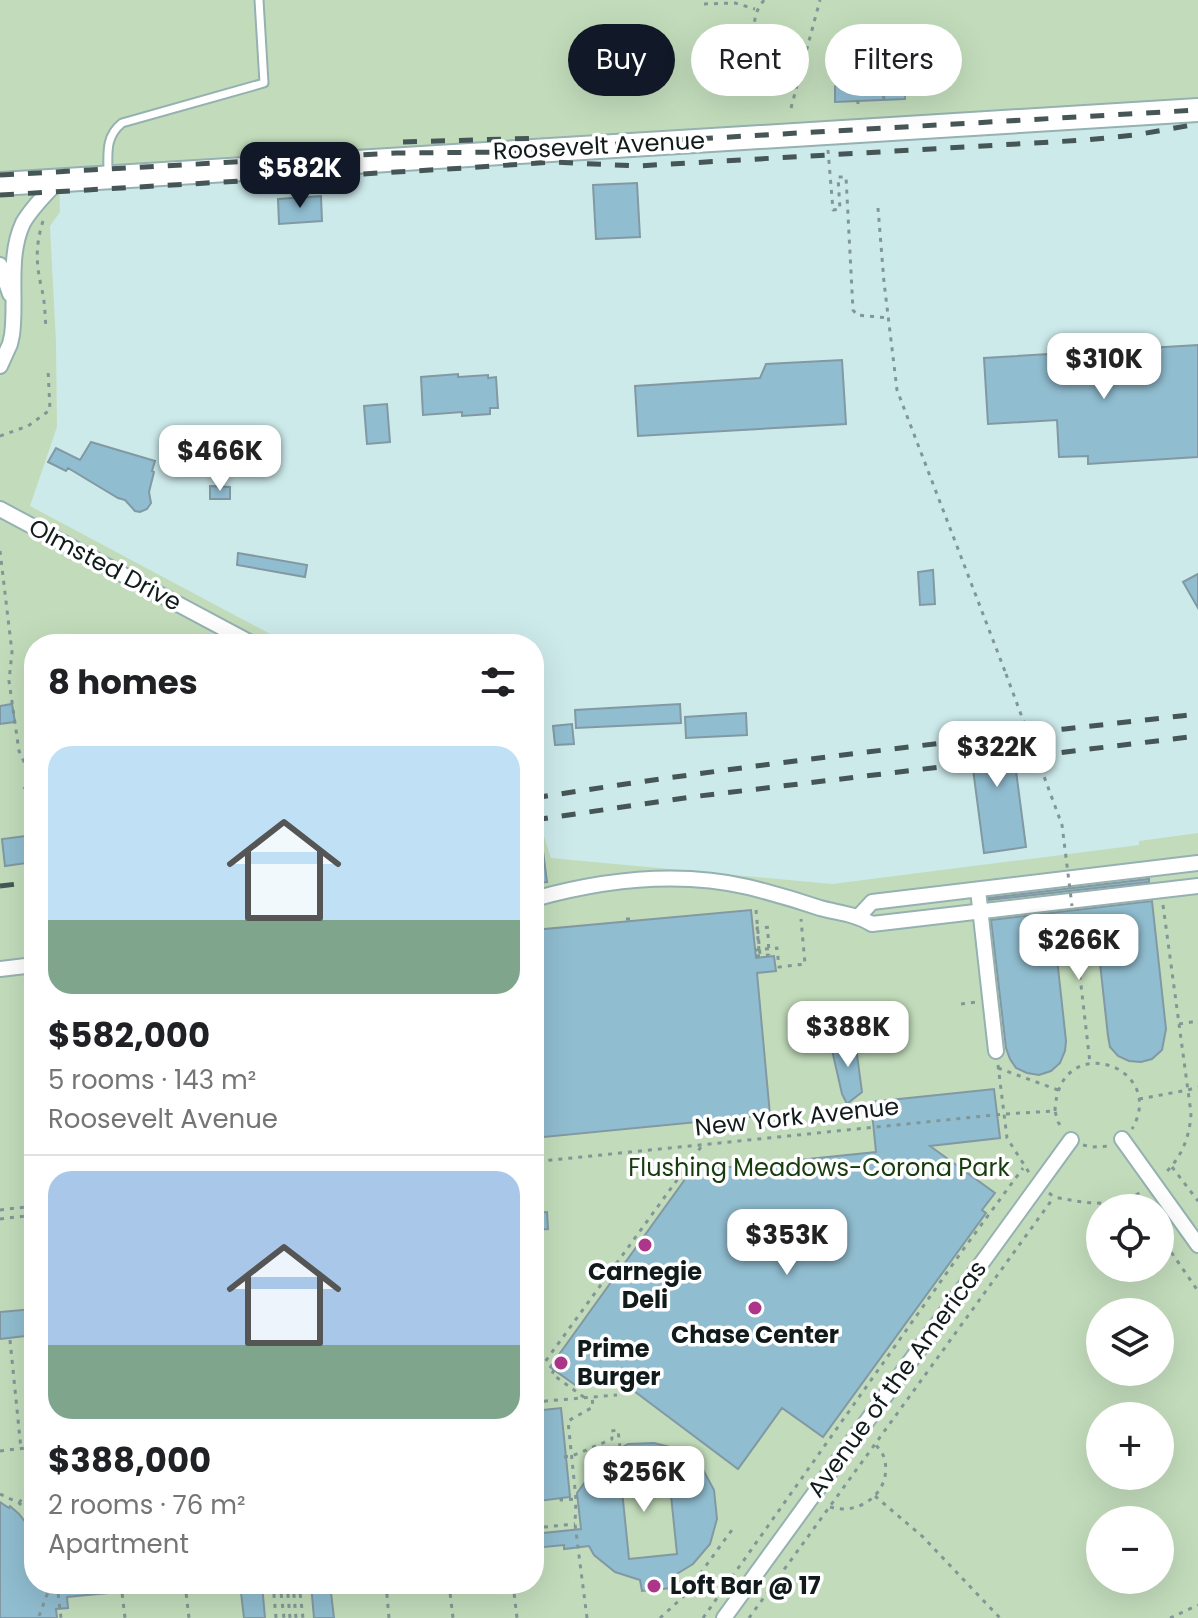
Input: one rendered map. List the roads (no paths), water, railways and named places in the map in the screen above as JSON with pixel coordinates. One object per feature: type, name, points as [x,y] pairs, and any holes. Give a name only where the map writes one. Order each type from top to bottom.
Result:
[{"type":"main road","name":"Roosevelt Avenue","points":[[0,184],[1198,110]]},
{"type":"street","points":[[0,366],[12,335],[16,251],[20,232],[27,217],[59,180]]},
{"type":"street","points":[[0,265],[13,302]]},
{"type":"street","name":"Olmsted Drive","points":[[0,509],[234,634]]},
{"type":"street","points":[[859,916],[872,902],[1198,863]]},
{"type":"street","points":[[544,896],[639,880],[711,881],[859,916],[872,924],[1198,886]]},
{"type":"street","points":[[978,890],[996,1054]]},
{"type":"street","points":[[0,969],[24,966]]},
{"type":"street","points":[[1122,1139],[1198,1245]]},
{"type":"street","name":"Avenue of the Americas","points":[[724,1618],[1071,1140]]},
{"type":"lane","points":[[109,176],[110,137],[122,123],[264,83],[259,0]]},
{"type":"railway","points":[[0,175],[396,153],[507,152],[1198,110]]},
{"type":"railway","points":[[0,195],[552,162],[637,166],[1086,140],[1198,124]]},
{"type":"railway","points":[[403,142],[543,138]]},
{"type":"railway","points":[[544,796],[948,742],[1198,714]]},
{"type":"railway","points":[[544,819],[691,797],[1198,736]]},
{"type":"railway","points":[[0,886],[24,883]]},
{"type":"place","name":"Carnegie Deli","points":[[645,1245]]},
{"type":"place","name":"Chase Center","points":[[755,1308]]},
{"type":"place","name":"Prime Burger","points":[[561,1363]]},
{"type":"place","name":"Loft Bar @ 17","points":[[654,1586]]},
{"type":"park label","name":"Flushing Meadows-Corona Park","points":[[819,1168]]}]
